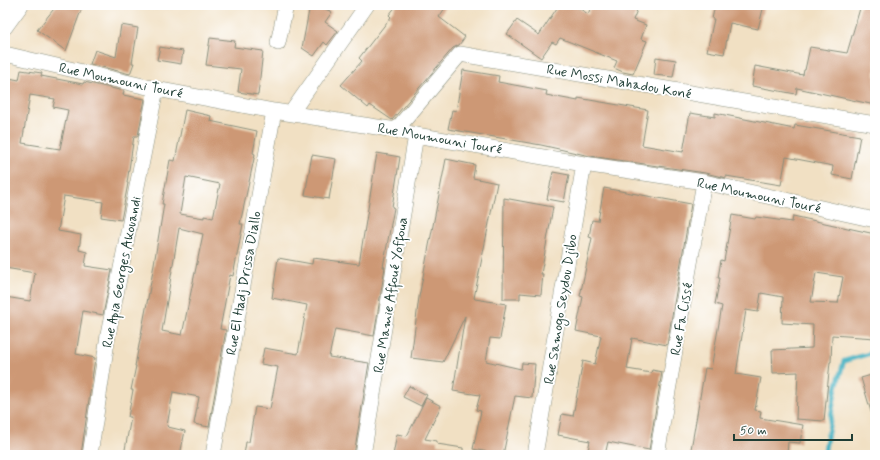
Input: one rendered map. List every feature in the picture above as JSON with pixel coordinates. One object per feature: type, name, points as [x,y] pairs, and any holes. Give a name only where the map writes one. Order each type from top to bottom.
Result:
[{"type":"street","points":[[5,27],[21,5]]},
{"type":"street","points":[[278,43],[286,5]]},
{"type":"street","points":[[291,113],[368,5]]},
{"type":"street","name":"Rue Moumouni Touré","points":[[5,54],[156,89],[274,111],[396,130],[416,135],[584,164],[704,182],[875,220]]},
{"type":"street","name":"Rue Mossi Mahadou Koné","points":[[396,130],[460,54],[875,124]]},
{"type":"street","name":"Rue Apia Georges Akouandi","points":[[90,455],[108,335],[156,89]]},
{"type":"street","name":"Rue El Hadj Drissa Diallo","points":[[213,455],[274,111]]},
{"type":"street","name":"Rue Mamie Affoué Yoffoua","points":[[364,455],[416,135]]},
{"type":"street","name":"Rue Samogo Seydou Djibo","points":[[536,455],[584,164]]},
{"type":"street","name":"Rue Fa Cissé","points":[[657,455],[704,182]]},
{"type":"building","points":[[57,5],[83,5],[66,51],[37,30]]},
{"type":"building","points":[[310,5],[316,5],[332,12],[325,22],[338,31],[327,45],[324,42],[314,56],[302,48]]},
{"type":"building","points":[[397,5],[447,5],[439,17],[465,37],[459,45],[453,48],[392,120],[370,105],[368,108],[341,85],[362,61],[359,58],[391,17],[389,15]]},
{"type":"building","points":[[559,5],[574,5],[588,14],[592,5],[625,5],[637,10],[633,20],[646,25],[641,39],[647,41],[633,74],[614,68],[617,61],[560,38],[556,44],[552,42],[541,58],[507,34],[517,20],[539,35]]},
{"type":"building","points":[[715,5],[764,5],[758,29],[730,23],[724,54],[707,51],[714,19],[712,19]]},
{"type":"building","points":[[861,5],[875,7],[875,105],[797,88],[796,94],[752,86],[755,66],[803,75],[810,47],[847,53]]},
{"type":"building","points":[[121,25],[138,28],[132,63],[134,63],[130,74],[90,64],[95,50],[116,57]]},
{"type":"building","points":[[210,38],[235,41],[234,47],[263,51],[258,95],[238,92],[241,69],[206,65]]},
{"type":"building","points":[[160,47],[183,51],[181,64],[157,60]]},
{"type":"building","points":[[656,57],[676,60],[673,77],[654,75]]},
{"type":"building","points":[[21,70],[42,73],[41,76],[83,84],[84,82],[124,91],[123,95],[145,99],[138,136],[134,136],[128,183],[121,220],[101,217],[103,202],[64,196],[58,231],[81,235],[79,250],[87,252],[85,266],[112,270],[103,315],[83,311],[76,354],[95,358],[81,455],[5,455],[5,297],[30,301],[35,273],[5,268],[5,140],[8,120],[5,120],[5,103],[9,78],[19,80]],"holes":[[[30,95],[55,99],[53,107],[68,110],[60,149],[22,143]]]},
{"type":"building","points":[[463,70],[499,76],[498,82],[547,91],[546,95],[578,101],[578,98],[648,110],[642,145],[683,152],[690,113],[715,117],[715,113],[794,129],[795,125],[860,136],[852,179],[832,175],[833,166],[786,157],[781,185],[726,176],[726,178],[705,173],[590,156],[541,145],[448,129],[452,110],[456,111]]},
{"type":"building","points":[[185,110],[211,116],[210,121],[257,131],[253,153],[255,154],[240,224],[243,224],[233,276],[230,275],[220,329],[226,330],[209,427],[194,424],[199,397],[173,392],[167,426],[185,431],[180,455],[124,455],[131,417],[128,417],[133,390],[131,390],[164,204],[162,204],[170,160],[175,161]],"holes":[[[186,177],[220,184],[213,218],[180,214]],[[179,228],[203,234],[182,335],[162,331]]]},
{"type":"building","points":[[377,153],[400,157],[392,207],[394,208],[383,267],[385,267],[374,336],[335,329],[329,357],[369,363],[354,455],[244,455],[246,442],[249,442],[255,407],[270,409],[278,367],[261,364],[264,348],[298,354],[307,305],[272,298],[278,258],[312,264],[313,258],[359,264]]},
{"type":"building","points":[[312,155],[336,159],[329,199],[305,195]]},
{"type":"building","points":[[446,159],[475,165],[473,178],[497,183],[474,298],[506,304],[500,339],[490,338],[486,361],[521,369],[522,363],[535,364],[532,398],[515,396],[503,455],[473,449],[481,411],[476,410],[480,395],[453,391],[465,316],[443,362],[411,358],[419,297]]},
{"type":"building","points":[[553,172],[569,175],[564,202],[547,199]]},
{"type":"building","points":[[604,188],[691,204],[667,345],[632,338],[627,369],[651,373],[652,370],[662,372],[649,450],[608,442],[605,455],[587,455],[590,441],[558,435],[562,414],[573,416],[583,361],[595,364],[601,336],[576,331],[583,297],[580,296],[592,238],[589,237],[592,220],[598,221]]},
{"type":"building","points":[[504,198],[553,207],[541,274],[543,274],[541,295],[520,293],[520,299],[503,299]]},
{"type":"building","points":[[732,215],[755,219],[756,217],[792,222],[793,216],[875,234],[875,338],[832,335],[831,362],[824,421],[796,419],[798,372],[773,373],[772,350],[812,348],[813,325],[782,323],[783,297],[761,293],[758,312],[746,310],[736,374],[761,378],[755,410],[761,411],[760,418],[803,425],[800,443],[788,442],[787,455],[690,455],[705,368],[711,369],[722,306],[715,304],[720,278],[718,278],[721,260],[724,261]],"holes":[[[816,273],[843,277],[838,303],[811,302]]]},
{"type":"building","points":[[875,374],[875,414],[872,415],[861,378]]},
{"type":"building","points":[[409,386],[427,395],[421,406],[403,397]]},
{"type":"building","points":[[426,398],[441,406],[425,439],[437,441],[437,444],[463,448],[463,455],[393,455],[397,434],[407,436]]},
{"type":"waterway","points":[[827,455],[825,450],[836,388],[844,361],[875,352]]}]
